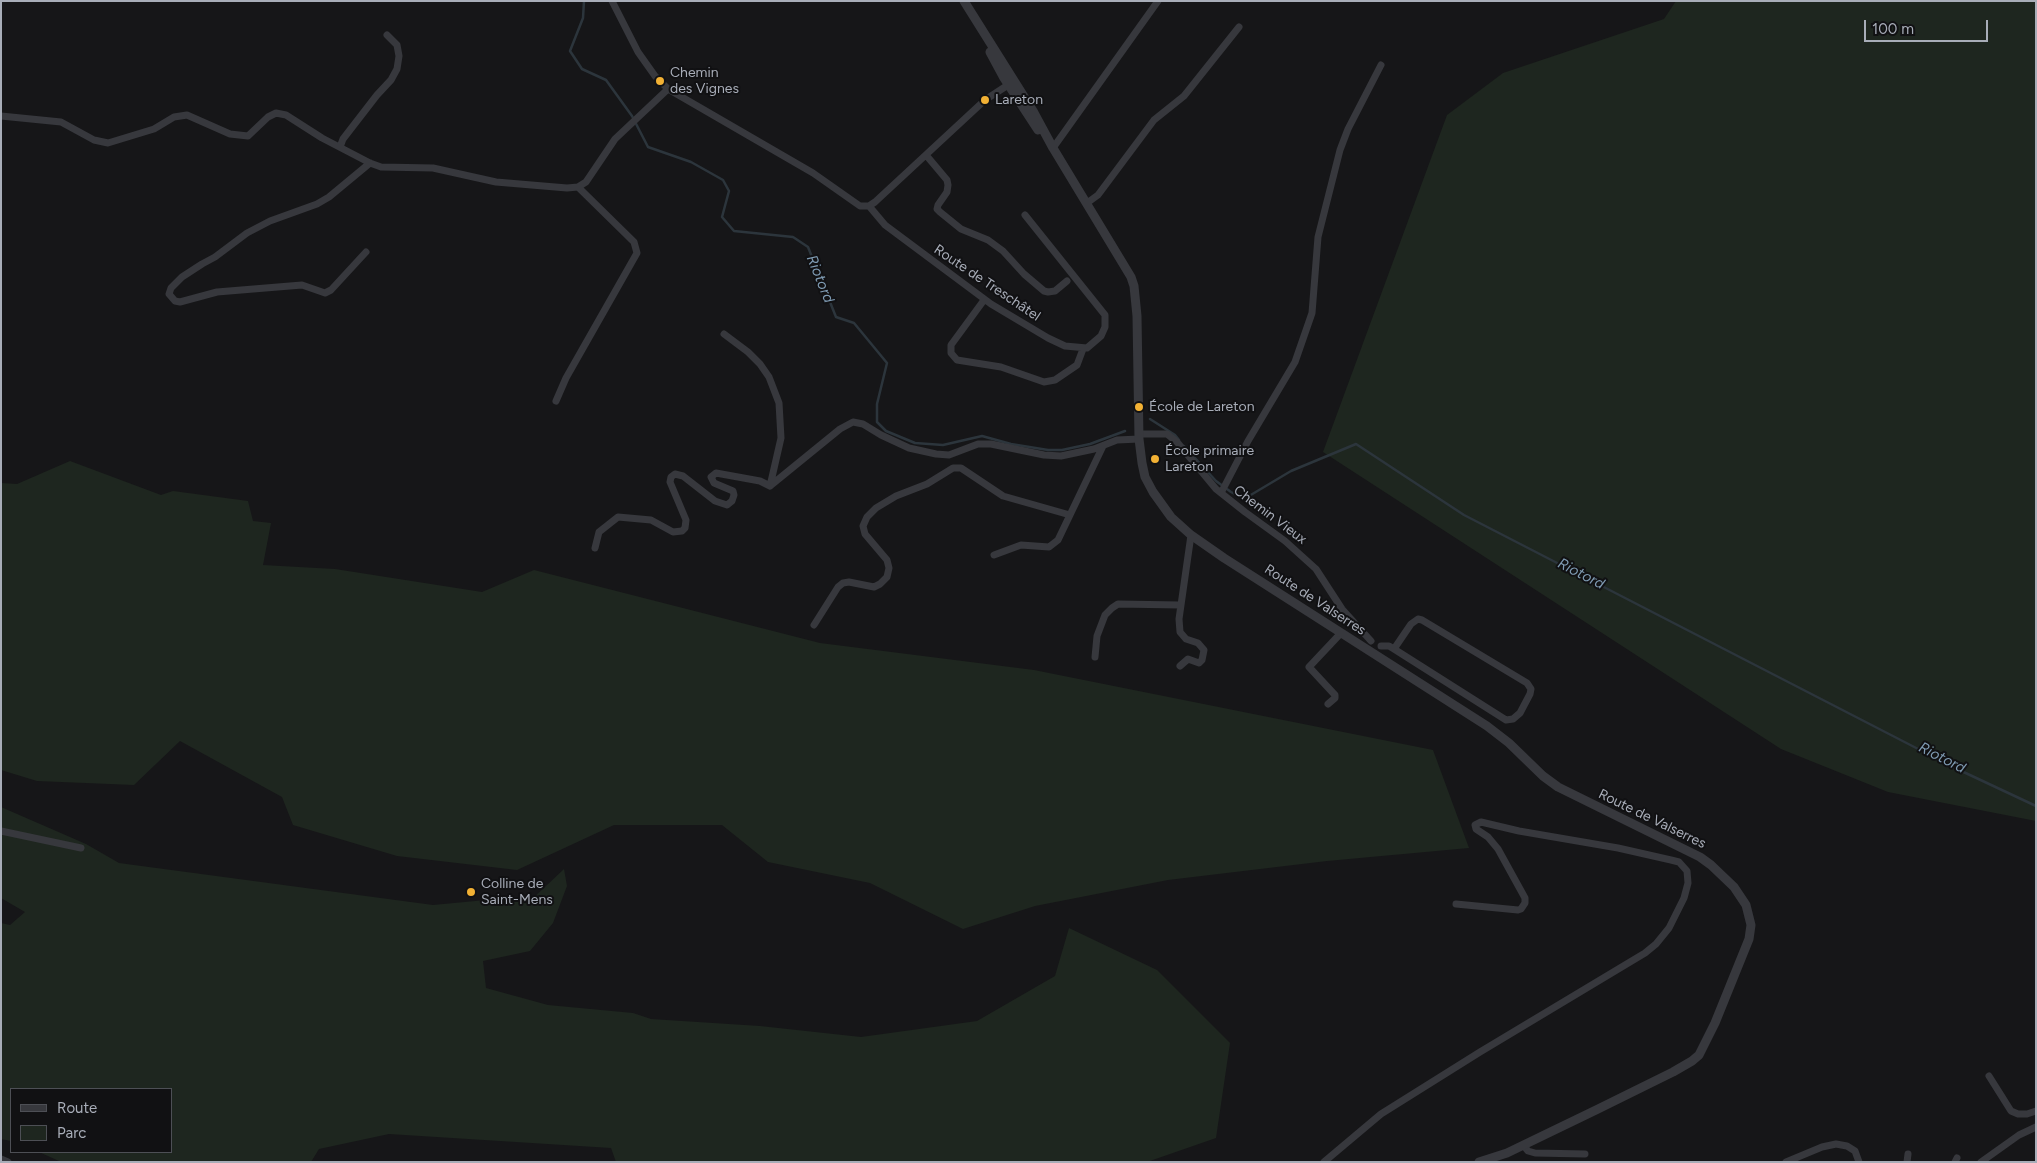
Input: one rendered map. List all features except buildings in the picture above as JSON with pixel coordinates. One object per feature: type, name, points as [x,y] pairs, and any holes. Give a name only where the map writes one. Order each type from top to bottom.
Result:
[{"type":"street","name":"Route de Treschâtel","points":[[612,1],[638,52],[655,76],[668,89],[813,173],[860,206],[869,206],[885,225],[984,300],[1048,338],[1065,346],[1083,349]]},
{"type":"street","points":[[963,1],[1031,121],[1053,148]]},
{"type":"street","points":[[1053,148],[1158,1]]},
{"type":"street","points":[[1087,203],[1098,194],[1154,120],[1184,96],[1239,26]]},
{"type":"street","points":[[340,147],[343,139],[391,80],[397,69],[399,56],[397,45],[387,35]]},
{"type":"street","points":[[1223,490],[1248,441],[1295,362],[1312,314],[1318,237],[1340,150],[1348,129],[1381,65]]},
{"type":"street","points":[[1010,81],[1033,111],[1053,148]]},
{"type":"street","points":[[869,206],[986,100],[1010,81]]},
{"type":"street","points":[[1,116],[61,122],[94,140],[108,142],[154,129],[174,117],[186,115],[230,134],[248,136],[268,117],[276,113],[286,115],[370,163],[382,166],[433,168],[496,182],[567,188],[586,182],[615,139],[668,89]]},
{"type":"street","name":"Route de Valserres","points":[[1053,148],[1118,254],[1134,286],[1137,316],[1139,436],[1145,476],[1153,492],[1171,517],[1191,535],[1224,558],[1487,726],[1509,742],[1543,776],[1558,787],[1705,861],[1723,876],[1740,895],[1749,913],[1750,939],[1715,1024],[1699,1055],[1673,1072],[1507,1153],[1479,1162]]},
{"type":"street","points":[[926,155],[947,180],[947,192],[937,209],[940,212],[961,229],[988,240],[1003,251],[1024,274],[1044,290],[1048,292],[1055,291],[1067,281]]},
{"type":"street","points":[[366,252],[331,290],[325,293],[302,285],[217,292],[180,302],[175,301],[169,294],[171,288],[182,278],[215,257],[247,233],[270,221],[317,204],[329,197],[370,163]]},
{"type":"street","points":[[556,401],[566,378],[637,253],[634,242],[578,186]]},
{"type":"street","points":[[984,300],[951,345],[951,353],[957,360],[1001,367],[1044,382],[1056,380],[1077,365],[1083,349],[1092,346],[1102,336],[1105,327],[1105,315],[1025,215]]},
{"type":"street","points":[[595,548],[599,532],[618,517],[651,520],[673,532],[682,531],[685,528],[686,520],[670,482],[671,477],[676,474],[683,476],[715,501],[726,505],[732,502],[733,492],[714,483],[711,477],[716,473],[760,481],[770,486],[781,438],[779,403],[769,377],[760,364],[748,352],[724,334]]},
{"type":"street","name":"Chemin Vieux","points":[[770,486],[840,429],[853,422],[863,424],[909,448],[949,455],[978,444],[990,444],[1044,455],[1061,456],[1103,446],[1117,440],[1167,434],[1223,490],[1316,569],[1342,608],[1371,641],[1376,642],[1380,646],[1389,646],[1394,649]]},
{"type":"street","points":[[994,555],[1021,546],[1049,546],[1058,540],[1103,446]]},
{"type":"street","points":[[814,625],[838,587],[843,583],[849,582],[874,587],[880,584],[886,577],[887,560],[865,534],[863,526],[867,517],[876,508],[896,496],[927,484],[953,468],[961,468],[1003,496],[1070,515]]},
{"type":"street","points":[[1180,666],[1188,659],[1199,662],[1202,660],[1204,650],[1198,643],[1186,638],[1180,632],[1180,605],[1191,535]]},
{"type":"street","points":[[1094,657],[1096,636],[1105,615],[1118,604],[1180,605]]},
{"type":"street","points":[[1422,620],[1527,683],[1531,689],[1530,694],[1520,713],[1513,719],[1506,720],[1394,649],[1411,624],[1422,620]]},
{"type":"street","points":[[1328,704],[1335,698],[1335,695],[1309,667],[1340,633]]},
{"type":"street","points":[[1364,647],[1371,641]]},
{"type":"street","points":[[1378,657],[1381,651],[1380,646]]},
{"type":"street","points":[[1324,1162],[1382,1114],[1480,1052],[1645,953],[1656,944],[1669,928],[1684,898],[1688,883],[1687,871],[1682,865],[1671,860],[1481,822],[1475,824],[1476,829],[1488,837],[1498,848],[1525,898],[1525,903],[1522,909],[1518,910],[1456,904]]},
{"type":"street","points":[[1,831],[81,848]]},
{"type":"street","points":[[1989,1076],[2011,1111],[2018,1114],[2036,1111]]},
{"type":"street","points":[[1981,1162],[2019,1135],[2036,1127]]},
{"type":"street","points":[[1786,1162],[1822,1147],[1836,1144],[1847,1146],[1855,1151],[1859,1162]]},
{"type":"street","points":[[1523,1145],[1528,1151],[1585,1154]]},
{"type":"street","points":[[1,1159],[8,1162]]},
{"type":"green space","points":[[1676,1],[2036,1],[2036,821],[1888,792],[1781,749],[1323,452],[1447,115],[1503,73],[1664,19]]},
{"type":"green space","points":[[70,461],[161,495],[173,491],[248,501],[253,521],[271,523],[263,565],[335,569],[482,592],[534,570],[820,643],[1034,670],[1433,750],[1469,848],[1327,861],[1168,880],[1035,906],[963,929],[870,883],[768,862],[722,825],[614,825],[517,870],[397,856],[293,825],[282,797],[180,741],[134,785],[37,781],[1,770],[1,483],[17,484]]},
{"type":"green space","points":[[1,807],[86,844],[119,863],[433,905],[507,898],[529,902],[564,869],[567,886],[553,923],[530,951],[483,961],[486,988],[548,1005],[633,1013],[651,1019],[760,1026],[861,1037],[977,1021],[1055,976],[1069,928],[1157,970],[1230,1043],[1216,1138],[1147,1162],[616,1162],[611,1148],[389,1134],[319,1149],[311,1162],[59,1161],[41,1153],[172,1153],[172,1088],[10,1088],[10,1141],[1,1139],[1,923],[10,925],[25,912],[1,898]]},
{"type":"waterway","name":"Riotord","points":[[584,1],[583,18],[570,51],[582,69],[606,80],[632,116],[648,147],[691,162],[723,180],[729,191],[722,217],[734,231],[793,237],[808,247],[836,317],[854,323],[887,363],[877,404],[877,422],[886,431],[915,443],[943,445],[982,436],[1011,444],[1048,450],[1062,450],[1090,444],[1125,431]]},
{"type":"waterway","name":"Riotord","points":[[1150,419],[1175,435],[1179,440]]},
{"type":"waterway","name":"Riotord","points":[[1184,446],[1216,481],[1244,499],[1291,471],[1356,444],[1464,515],[1955,768],[2036,806]]},
{"type":"place","name":"Chemin des Vignes","points":[[660,81]]},
{"type":"place","name":"Lareton","points":[[985,100]]},
{"type":"place","name":"École de Lareton","points":[[1139,407]]},
{"type":"place","name":"École primaire Lareton","points":[[1155,459]]},
{"type":"place","name":"Colline de Saint-Mens","points":[[471,892]]}]
